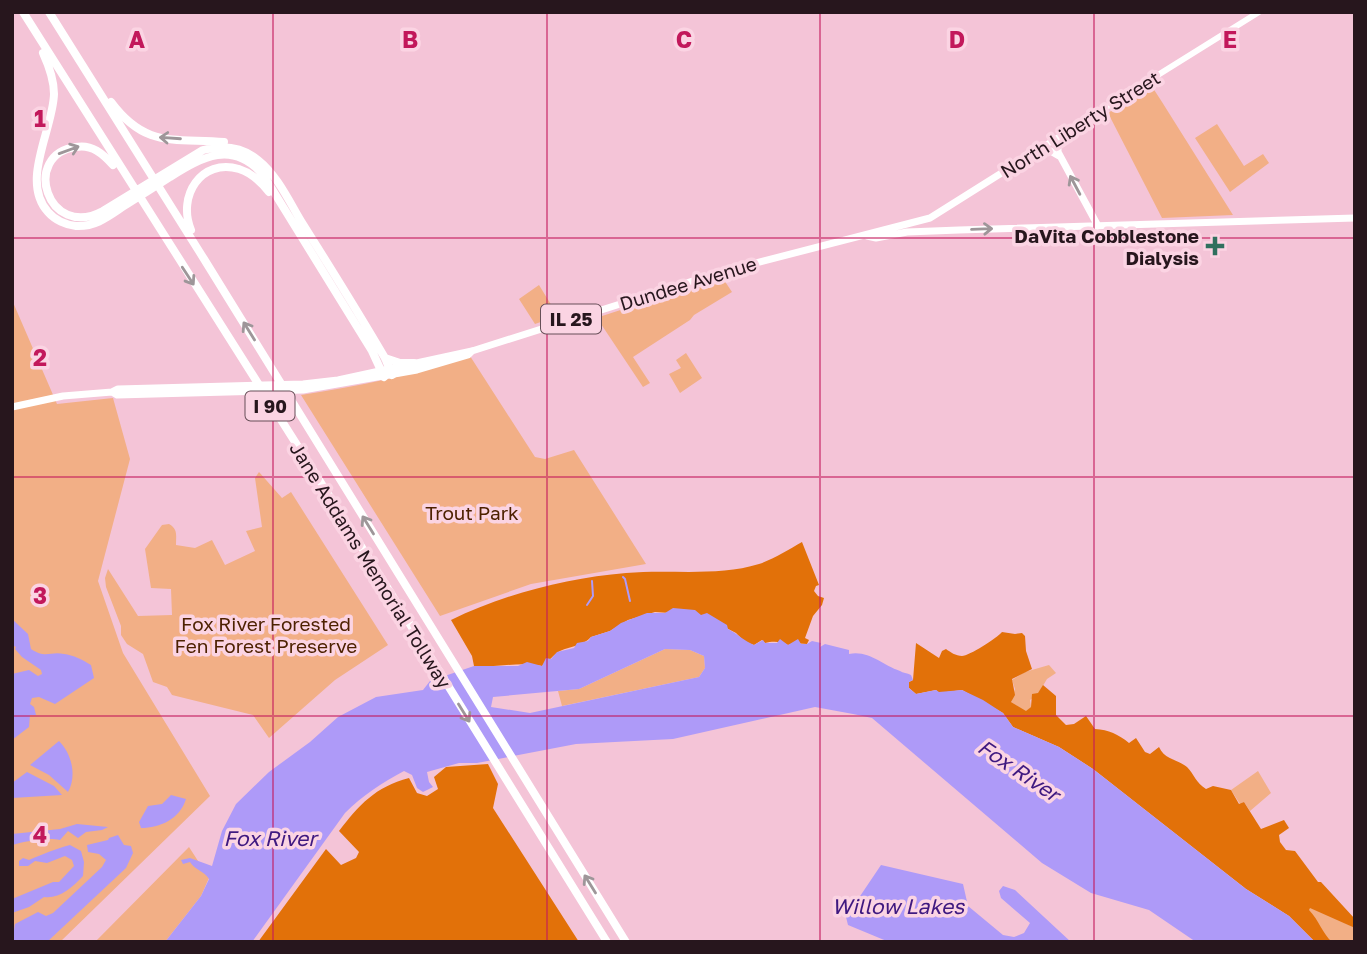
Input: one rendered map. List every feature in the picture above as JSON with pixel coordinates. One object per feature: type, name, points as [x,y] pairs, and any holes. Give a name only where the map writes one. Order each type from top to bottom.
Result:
[{"type":"highway","name":"Jane Addams Memorial Tollway","points":[[23,12],[607,942]]},
{"type":"highway","name":"Jane Addams Memorial Tollway","points":[[50,12],[626,942]]},
{"type":"highway","points":[[50,12],[110,101],[134,127],[156,137],[243,146],[266,162],[386,358],[387,373]]},
{"type":"highway","points":[[30,25],[50,69],[54,92],[37,178],[41,201],[57,219],[79,226],[96,224],[121,204],[203,150],[221,147],[246,153],[267,168],[286,196]]},
{"type":"highway","points":[[121,204],[91,216],[81,218],[66,215],[54,205],[47,193],[45,179],[48,167],[56,156],[69,148],[83,146],[99,151],[120,173],[151,219]]},
{"type":"highway","points":[[192,159],[223,154],[239,157],[252,163],[264,176],[387,373]]},
{"type":"highway","points":[[204,258],[188,223],[186,202],[192,188],[201,178],[224,168],[241,170],[260,181],[307,246]]},
{"type":"highway","points":[[386,358],[400,363],[414,363]]},
{"type":"main road","name":"North Liberty Street","points":[[896,225],[930,218],[1259,12]]},
{"type":"main road","points":[[1065,133],[1058,144],[1059,156],[1098,226]]},
{"type":"main road","points":[[1035,152],[1048,149],[1059,156]]},
{"type":"main road","points":[[1082,226],[1090,214]]},
{"type":"main road","points":[[901,233],[930,218]]},
{"type":"main road","name":"Dundee Avenue","points":[[387,373],[414,363],[472,351],[721,272],[869,236],[1082,226],[1355,218]]},
{"type":"main road","name":"Dundee Avenue","points":[[869,236],[896,225]]},
{"type":"main road","name":"Dundee Avenue","points":[[12,407],[63,396],[113,392],[117,396],[303,387],[387,373],[468,355],[472,351]]},
{"type":"green space","points":[[1151,85],[1233,215],[1162,218],[1108,113]]},
{"type":"green space","points":[[1217,124],[1244,166],[1263,154],[1269,163],[1230,192],[1195,138]]},
{"type":"green space","points":[[722,277],[732,292],[633,357],[650,383],[643,387],[599,321],[599,317]]},
{"type":"green space","points":[[539,285],[558,316],[535,324],[519,299]]},
{"type":"green space","points":[[12,300],[57,404],[113,398],[130,459],[98,581],[123,653],[210,796],[60,942],[12,942]]},
{"type":"green space","points":[[686,353],[702,378],[680,393],[669,374],[681,368],[676,360]]},
{"type":"green space","name":"Trout Park","points":[[470,356],[535,457],[545,459],[574,450],[646,564],[531,584],[440,616],[301,395],[387,379]]},
{"type":"green space","name":"Fox River Forested Fen Forest Preserve","points":[[259,472],[282,498],[291,492],[388,645],[335,680],[269,738],[253,715],[172,695],[167,687],[153,682],[143,654],[127,644],[121,635],[121,626],[105,578],[108,569],[138,616],[172,615],[171,589],[151,588],[145,549],[162,525],[169,524],[175,530],[176,545],[195,548],[212,540],[225,565],[255,551],[246,531],[262,527],[255,478]]},
{"type":"green space","points":[[665,649],[690,650],[704,656],[705,668],[699,677],[562,706],[558,691],[579,689]]},
{"type":"green space","points":[[1049,665],[1056,673],[1047,679],[1038,694],[1030,700],[1031,707],[1026,712],[1011,702],[1015,689],[1012,680],[1025,672]]},
{"type":"green space","points":[[1258,771],[1271,793],[1250,811],[1244,802],[1240,804],[1231,790]]},
{"type":"green space","points":[[189,847],[209,878],[201,896],[165,942],[95,942]]},
{"type":"green space","points":[[1288,893],[1355,928],[1355,942],[1315,942]]},
{"type":"shaded area","points":[[802,542],[819,585],[814,591],[824,598],[813,616],[805,638],[809,640],[807,644],[765,643],[762,640],[754,645],[701,615],[655,612],[628,620],[610,631],[560,651],[542,666],[474,666],[472,656],[451,620],[492,602],[559,583],[626,573],[710,572],[743,568],[770,560]]},
{"type":"shaded area","points":[[1002,632],[1022,633],[1025,636],[1026,651],[1032,669],[1012,679],[1015,695],[1011,702],[1026,711],[1031,707],[1032,694],[1038,693],[1043,685],[1056,696],[1056,715],[1066,725],[1074,724],[1086,716],[1095,729],[1113,733],[1129,743],[1136,738],[1145,752],[1150,754],[1159,747],[1168,757],[1187,767],[1206,789],[1213,786],[1231,790],[1239,804],[1244,802],[1261,829],[1284,820],[1289,828],[1279,835],[1280,842],[1286,850],[1295,851],[1318,882],[1321,882],[1355,919],[1355,928],[1310,908],[1332,942],[1315,942],[1289,916],[1246,889],[1093,769],[1059,747],[1013,727],[1003,713],[962,690],[939,693],[936,690],[916,694],[909,688],[909,682],[913,680],[916,643],[939,658],[946,649],[962,656],[983,646]]},
{"type":"shaded area","points":[[488,764],[498,784],[493,808],[579,942],[258,942],[326,849],[341,865],[356,858],[359,852],[339,831],[369,798],[387,786],[409,778],[417,793],[427,796],[438,789],[434,777],[446,767]]},
{"type":"water","name":"Fox River","points":[[673,608],[695,610],[701,615],[707,613],[754,645],[763,640],[765,643],[777,643],[780,639],[788,645],[798,639],[801,644],[812,641],[821,643],[820,647],[825,644],[849,650],[849,654],[869,656],[911,675],[913,680],[909,682],[909,688],[916,694],[936,690],[962,690],[983,700],[1003,713],[1013,727],[1059,747],[1093,769],[1246,889],[1289,916],[1315,942],[1196,942],[1149,910],[1091,893],[1042,863],[872,718],[815,707],[673,739],[576,744],[477,763],[459,763],[427,772],[433,787],[423,792],[417,788],[412,775],[404,771],[373,790],[345,813],[252,942],[165,942],[201,896],[209,879],[190,862],[183,864],[181,860],[190,858],[212,866],[222,831],[236,804],[269,772],[338,717],[376,697],[423,690],[430,681],[474,666],[518,666],[527,662],[542,666],[546,658],[551,659],[557,652],[574,648],[577,643],[610,631],[621,623],[647,613],[665,613]],"holes":[[[665,649],[690,650],[704,656],[705,668],[699,677],[530,713],[491,707],[493,697],[579,689]]]},
{"type":"water","points":[[12,619],[28,634],[31,649],[41,654],[59,653],[78,658],[91,665],[94,678],[55,704],[39,697],[32,698],[30,704],[36,715],[30,715],[29,727],[12,740],[12,674],[29,670],[38,676],[42,674],[41,670],[22,657],[12,645]]},
{"type":"water","points":[[59,741],[72,765],[68,792],[49,775],[30,765]]},
{"type":"water","points":[[27,772],[54,786],[62,795],[12,798],[12,783]]},
{"type":"water","points":[[171,795],[186,799],[179,812],[162,824],[141,828],[139,822],[148,806],[162,804]]},
{"type":"water","points":[[77,824],[108,827],[86,832],[78,838],[68,831],[60,840],[36,840],[12,845],[12,834],[60,829]]},
{"type":"water","points":[[118,835],[124,845],[131,846],[133,853],[126,868],[47,942],[12,942],[15,924],[38,912],[46,916],[53,913],[102,867],[106,860],[99,854],[88,852],[87,845]]},
{"type":"water","points":[[70,845],[81,851],[84,862],[83,876],[60,894],[44,897],[29,907],[12,913],[12,899],[59,882],[74,866],[72,860],[65,856],[47,863],[35,861],[28,866],[19,866],[19,861]]},
{"type":"water","name":"Willow Lakes","points":[[881,865],[963,884],[968,906],[1003,935],[1014,937],[1024,933],[1030,923],[1001,898],[999,891],[1003,886],[1015,890],[1071,942],[889,942],[848,925],[846,917]]},
{"type":"waterway","points":[[623,577],[630,601]]},
{"type":"waterway","points":[[587,605],[593,596],[592,581]]},
{"type":"place","name":"DaVita Cobblestone Dialysis","points":[[1215,246]]}]
